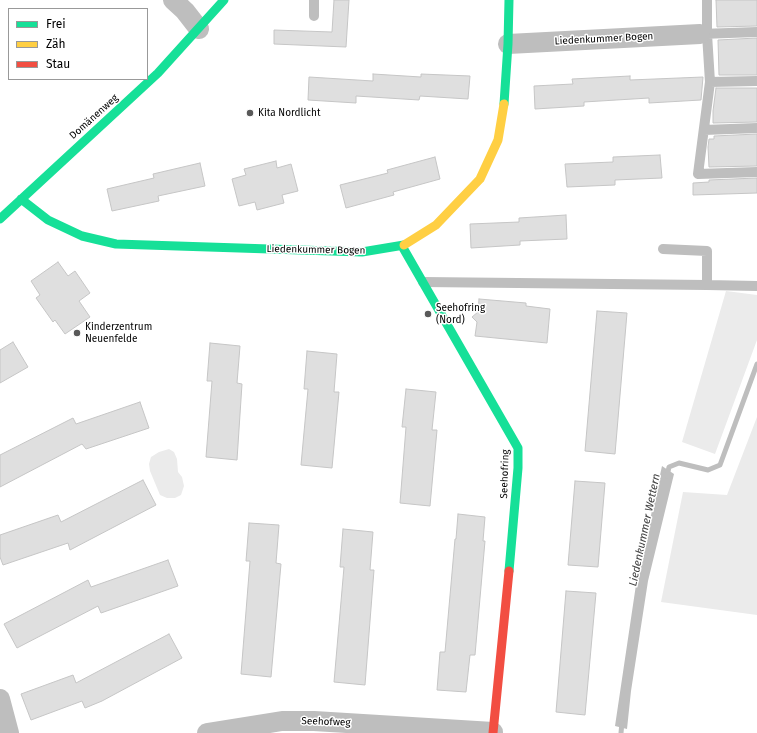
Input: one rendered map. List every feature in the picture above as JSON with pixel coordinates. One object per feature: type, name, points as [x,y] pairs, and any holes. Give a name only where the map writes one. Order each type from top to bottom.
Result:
[{"type":"street","points":[[173,0],[185,11],[199,30]]},
{"type":"street","name":"Domänenweg","points":[[0,219],[158,74],[199,30],[224,0]]},
{"type":"street","name":"Liedenkummer Bogen","points":[[21,199],[48,220],[82,236],[116,244],[362,252],[402,246],[436,225],[461,200],[480,179],[498,140],[503,113],[508,44],[508,0]]},
{"type":"street","name":"Liedenkummer Bogen","points":[[508,44],[704,34]]},
{"type":"street","name":"Seehofring","points":[[402,246],[518,448],[518,468],[510,565],[493,732]]},
{"type":"street","points":[[0,699],[9,733]]},
{"type":"street","name":"Seehofweg","points":[[208,733],[282,721],[493,732]]},
{"type":"lane","points":[[314,0],[314,16]]},
{"type":"lane","points":[[707,0],[704,34],[710,82],[698,174],[757,172]]},
{"type":"lane","points":[[704,34],[757,32]]},
{"type":"lane","points":[[710,82],[757,81]]},
{"type":"lane","points":[[704,130],[757,128]]},
{"type":"lane","points":[[663,250],[708,251],[707,285]]},
{"type":"lane","points":[[423,282],[757,286]]},
{"type":"shaded area","points":[[726,291],[757,295],[757,340],[715,454],[682,442]]},
{"type":"shaded area","points":[[757,417],[757,615],[661,602],[683,492],[727,495]]},
{"type":"shaded area","points":[[169,449],[174,452],[177,459],[178,472],[182,477],[184,486],[181,495],[175,498],[167,498],[160,495],[150,471],[149,464],[151,457],[159,452]]},
{"type":"shaded area","points":[[662,466],[674,474],[648,581],[631,691],[627,729],[615,726],[637,578]]},
{"type":"building","points":[[334,0],[349,0],[346,47],[274,44],[274,30],[332,32]]},
{"type":"building","points":[[716,0],[757,0],[757,26],[717,27]]},
{"type":"building","points":[[757,38],[757,75],[719,75],[718,40]]},
{"type":"building","points":[[373,74],[421,77],[421,74],[470,76],[468,99],[420,96],[419,100],[356,96],[356,103],[308,100],[309,77],[373,81]]},
{"type":"building","points":[[630,76],[630,80],[703,77],[701,100],[649,103],[649,98],[584,102],[584,106],[535,109],[534,86],[573,84],[572,79]]},
{"type":"building","points":[[716,88],[757,88],[757,122],[713,123]]},
{"type":"building","points":[[757,134],[757,166],[709,167],[709,139],[714,139],[714,136]]},
{"type":"building","points":[[660,155],[662,178],[615,180],[615,185],[567,187],[565,164],[613,162],[613,157]]},
{"type":"building","points":[[435,157],[440,179],[393,192],[394,195],[346,208],[340,185],[388,173],[387,170]]},
{"type":"building","points":[[276,161],[277,168],[291,164],[298,191],[282,195],[284,203],[257,210],[255,202],[239,206],[232,179],[246,175],[244,169]]},
{"type":"building","points":[[200,163],[205,186],[158,196],[159,201],[112,211],[107,189],[154,178],[153,174]]},
{"type":"building","points":[[757,178],[757,193],[693,195],[693,183],[709,182],[709,180]]},
{"type":"building","points":[[566,215],[567,239],[520,241],[520,245],[471,248],[470,224],[519,222],[519,218]]},
{"type":"building","points":[[58,262],[68,276],[75,271],[90,293],[79,301],[90,317],[65,334],[55,320],[53,322],[36,298],[40,295],[31,281]]},
{"type":"building","points":[[479,299],[526,303],[526,306],[550,309],[547,343],[475,336],[477,322],[472,317],[478,312]]},
{"type":"building","points":[[597,311],[627,313],[615,454],[585,451]]},
{"type":"building","points":[[13,342],[28,367],[0,383],[0,350]]},
{"type":"building","points":[[210,343],[240,346],[237,383],[242,384],[237,460],[206,457],[212,381],[207,381]]},
{"type":"building","points":[[307,351],[337,354],[334,392],[339,392],[332,468],[301,465],[308,389],[304,389]]},
{"type":"building","points":[[406,389],[436,392],[432,430],[437,430],[430,506],[400,503],[406,427],[402,427]]},
{"type":"building","points":[[140,402],[149,428],[86,449],[82,444],[0,487],[0,455],[73,418],[76,424]]},
{"type":"building","points":[[143,480],[156,505],[70,550],[68,543],[3,565],[0,557],[0,535],[58,515],[61,522]]},
{"type":"building","points":[[575,481],[605,483],[598,567],[568,565]]},
{"type":"building","points":[[458,514],[485,517],[483,541],[485,541],[475,655],[470,655],[466,692],[437,690],[440,652],[445,652]]},
{"type":"building","points":[[249,523],[279,525],[276,563],[281,564],[271,677],[241,674],[250,561],[246,561]]},
{"type":"building","points":[[343,529],[373,532],[370,570],[374,570],[365,685],[334,682],[344,567],[340,567]]},
{"type":"building","points":[[168,560],[178,586],[101,613],[98,606],[17,648],[4,624],[88,580],[91,587]]},
{"type":"building","points":[[566,591],[596,593],[585,715],[556,712]]},
{"type":"building","points":[[169,634],[182,658],[102,701],[85,708],[82,701],[31,720],[21,694],[73,675],[76,683]]},
{"type":"waterway","name":"Liedenkummer Wettern","points":[[667,476],[669,467],[679,463],[708,470],[720,465],[757,364]]},
{"type":"waterway","name":"Liedenkummer Wettern","points":[[621,733],[622,722]]},
{"type":"traffic: fast","points":[[0,219],[158,73],[224,0]]},
{"type":"traffic: fast","points":[[504,104],[509,0]]},
{"type":"traffic: fast","points":[[21,199],[48,220],[82,236],[116,244],[362,252],[404,245]]},
{"type":"traffic: fast","points":[[402,246],[518,448],[518,468],[509,571]]},
{"type":"traffic: slow","points":[[404,245],[436,225],[480,179],[498,140],[504,104]]},
{"type":"traffic: jam","points":[[493,733],[509,571]]},
{"type":"place","name":"Kita Nordlicht","points":[[250,113]]},
{"type":"place","name":"Seehofring (Nord)","points":[[428,314]]},
{"type":"place","name":"Kinderzentrum Neuenfelde","points":[[77,333]]}]
